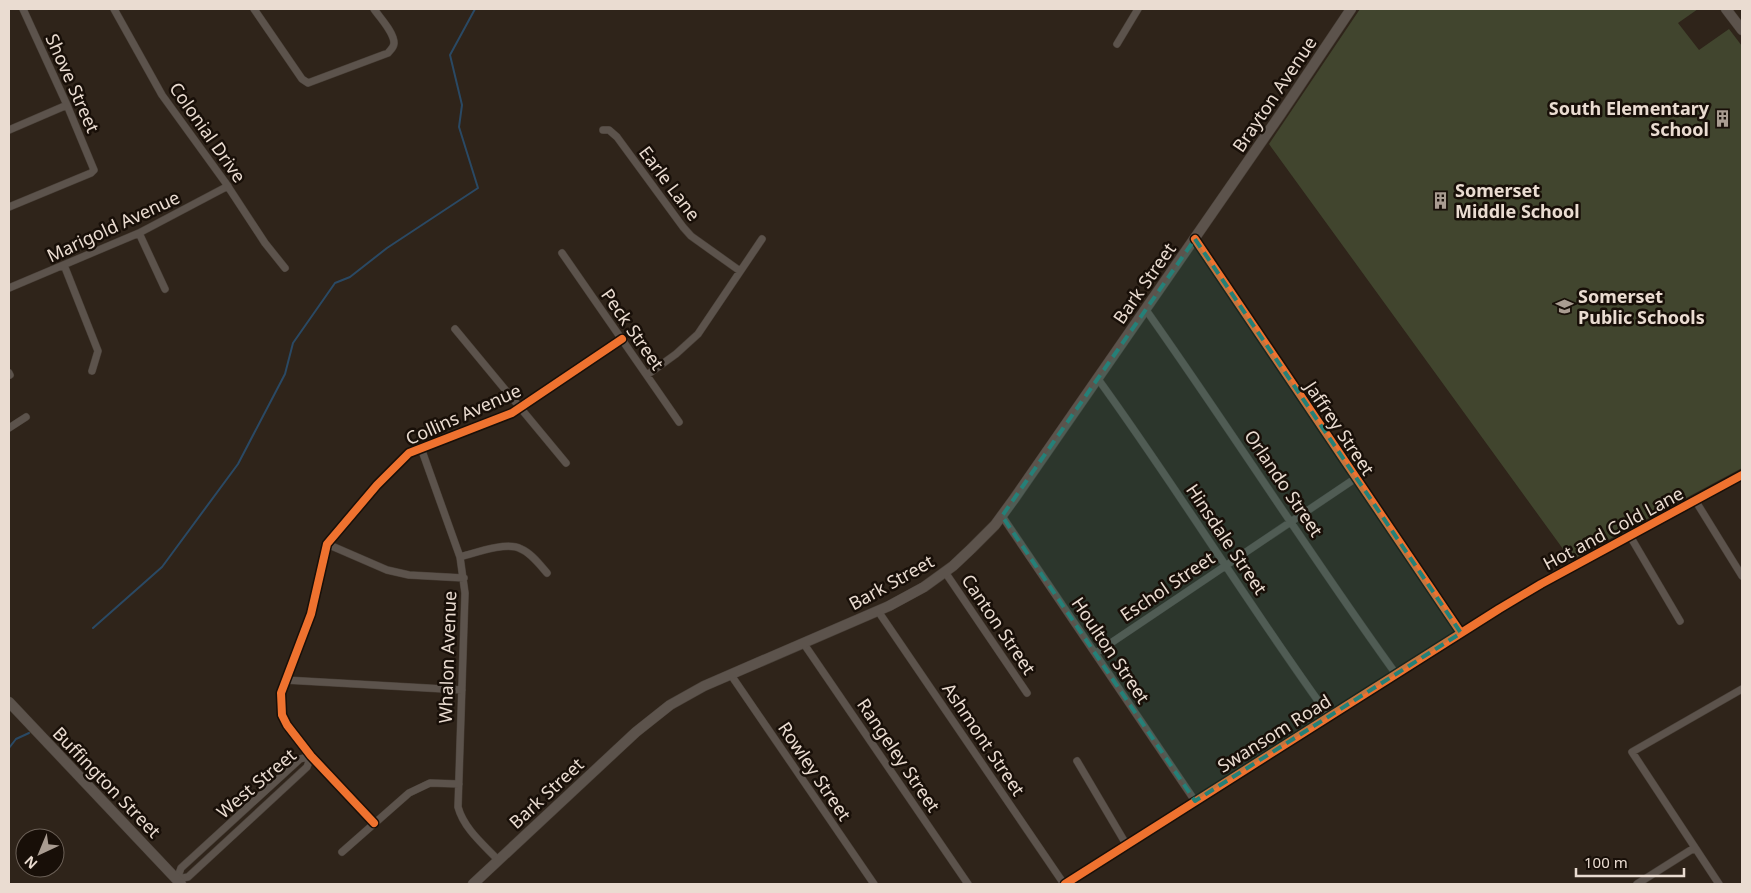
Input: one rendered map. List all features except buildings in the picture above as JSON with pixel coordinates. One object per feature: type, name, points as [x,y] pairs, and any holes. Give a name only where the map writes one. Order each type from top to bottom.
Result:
[{"type":"main road","name":"Brayton Avenue","points":[[1224,197],[1350,9]]},
{"type":"main road","points":[[1726,9],[1741,25]]},
{"type":"main road","name":"Bark Street","points":[[473,884],[648,722],[670,704],[731,674],[878,611],[924,587],[945,572],[971,549],[1002,516],[1224,197]]},
{"type":"main road","name":"Buffington Street","points":[[9,702],[179,882]]},
{"type":"street","name":"Shove Street","points":[[9,207],[91,174],[94,170],[67,105],[23,9]]},
{"type":"street","name":"Colonial Drive","points":[[114,9],[162,95],[228,186],[265,243],[285,268]]},
{"type":"street","points":[[254,9],[302,79],[308,83],[388,53],[393,47],[394,42],[391,34],[374,9]]},
{"type":"street","points":[[1117,44],[1138,9]]},
{"type":"street","points":[[9,130],[67,105]]},
{"type":"street","name":"Earle Lane","points":[[603,130],[609,130],[617,137],[691,236],[740,271]]},
{"type":"street","name":"Marigold Avenue","points":[[9,288],[139,233],[228,186]]},
{"type":"street","points":[[139,233],[165,289]]},
{"type":"street","points":[[647,375],[676,354],[698,334],[762,239]]},
{"type":"street","name":"Jaffrey Street","points":[[1195,239],[1461,633]]},
{"type":"street","name":"Peck Street","points":[[562,253],[679,422]]},
{"type":"street","points":[[64,266],[98,351],[92,371]]},
{"type":"street","name":"Orlando Street","points":[[1146,310],[1356,619],[1396,674]]},
{"type":"street","points":[[454,329],[566,463]]},
{"type":"street","name":"Collins Avenue","points":[[374,822],[311,756],[287,725],[282,715],[281,693],[311,614],[327,544],[400,460],[409,453],[512,413],[622,339]]},
{"type":"street","name":"Hinsdale Street","points":[[1098,379],[1329,716]]},
{"type":"street","points":[[9,428],[26,417]]},
{"type":"street","name":"Whalon Avenue","points":[[421,448],[460,557],[464,578],[458,808],[463,820],[498,861]]},
{"type":"street","name":"Hot and Cold Lane","points":[[1499,609],[1742,474]]},
{"type":"street","name":"Eschol Street","points":[[1096,654],[1356,478]]},
{"type":"street","points":[[1695,500],[1742,576]]},
{"type":"street","name":"Houlton Street","points":[[1002,516],[1195,801]]},
{"type":"street","points":[[1630,536],[1680,620]]},
{"type":"street","points":[[327,544],[387,570],[409,575],[464,578]]},
{"type":"street","points":[[460,557],[490,549],[512,546],[522,549],[547,573]]},
{"type":"street","name":"Canton Street","points":[[945,572],[1027,693]]},
{"type":"street","name":"Swansom Road","points":[[1065,884],[1499,609]]},
{"type":"street","name":"Ashmont Street","points":[[878,611],[1065,884]]},
{"type":"street","name":"Rangeley Street","points":[[804,644],[968,884]]},
{"type":"street","name":"Rowley Street","points":[[731,674],[874,884]]},
{"type":"street","points":[[285,680],[462,690]]},
{"type":"street","points":[[1719,884],[1632,752],[1742,689]]},
{"type":"street","name":"West Street","points":[[179,882],[181,868],[300,759],[311,756]]},
{"type":"street","name":"West Street","points":[[179,882],[188,877],[307,767],[311,756]]},
{"type":"street","points":[[1077,761],[1126,844]]},
{"type":"street","points":[[342,852],[409,793],[422,786],[439,782],[459,784]]},
{"type":"street","points":[[1637,884],[1694,848]]},
{"type":"highlighted area","points":[[1195,239],[1461,633],[1195,801],[1002,516]]},
{"type":"green space","name":"Somerset Public Schools","points":[[1360,9],[1698,9],[1678,23],[1699,50],[1729,29],[1742,46],[1742,468],[1571,560],[1269,144]]},
{"type":"waterway","points":[[93,628],[162,567],[238,464],[285,374],[293,343],[335,283],[350,277],[387,248],[478,188],[459,127],[462,105],[450,55],[475,9]]},
{"type":"waterway","points":[[9,748],[16,739],[29,733]]},
{"type":"cycle path","points":[[1195,239],[1461,633]]},
{"type":"cycle path","points":[[374,823],[311,756],[287,725],[282,715],[281,693],[311,614],[327,544],[377,485],[409,453],[512,413],[622,339]]},
{"type":"cycle path","points":[[1065,884],[1499,609],[1541,584],[1742,475]]},
{"type":"place","name":"South Elementary School","points":[[1723,118]]},
{"type":"place","name":"Somerset Middle School","points":[[1441,200]]},
{"type":"place","name":"Somerset Public Schools","points":[[1564,306]]}]
